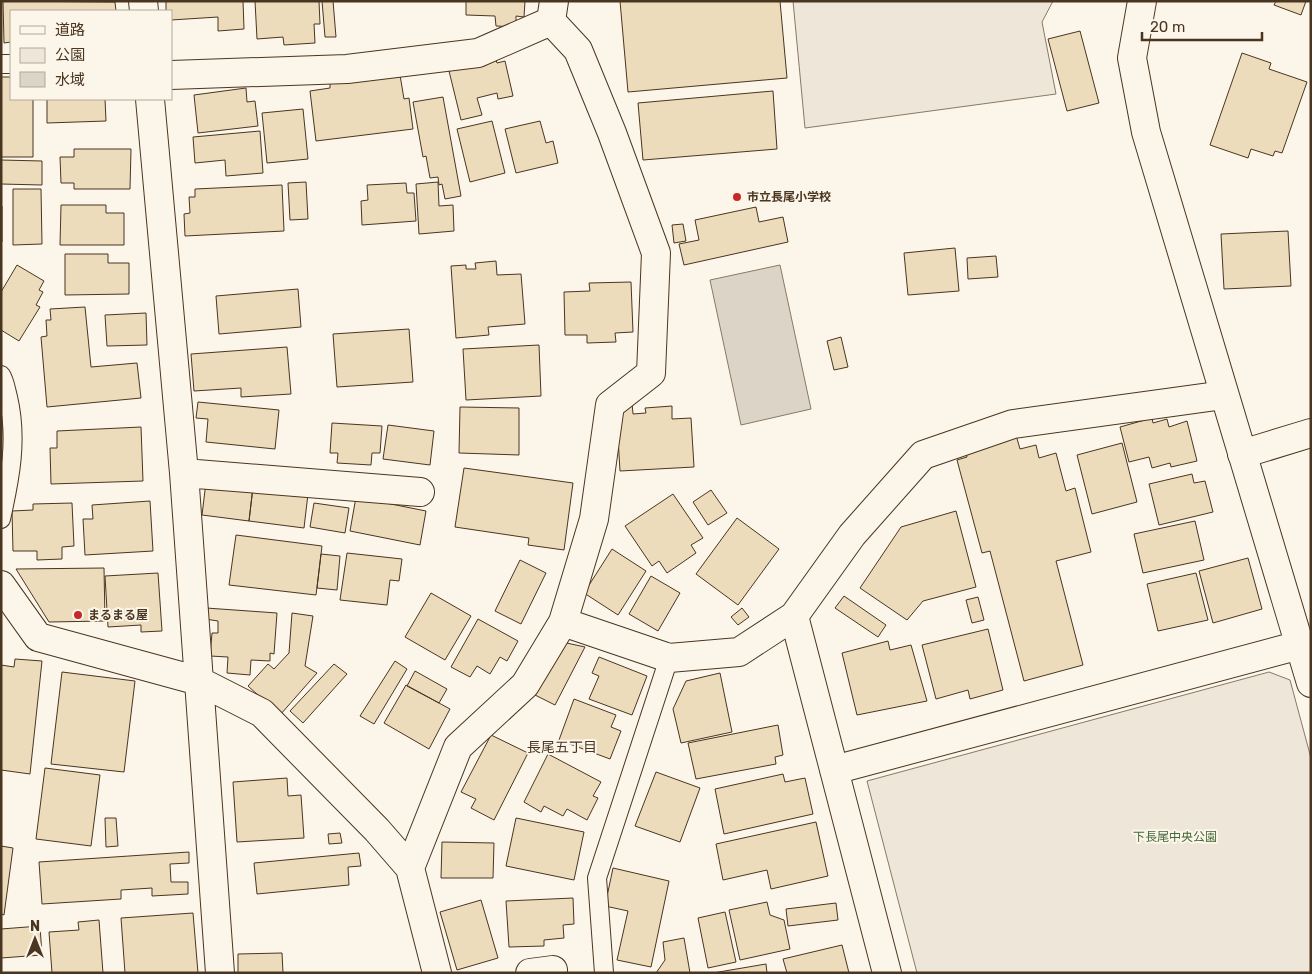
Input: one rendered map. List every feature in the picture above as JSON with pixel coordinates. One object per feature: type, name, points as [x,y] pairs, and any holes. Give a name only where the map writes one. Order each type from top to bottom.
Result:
[{"type":"street","points":[[1142,1],[1132,58],[1146,132],[1311,683]]},
{"type":"street","points":[[172,75],[347,69],[478,53],[553,11],[578,50],[656,253],[652,373],[610,405],[594,519],[563,622],[525,685],[458,748],[410,868]]},
{"type":"street","points":[[150,100],[184,473],[220,973]]},
{"type":"street","points":[[563,622],[669,658],[739,652],[794,616],[852,536],[923,455],[1013,424],[1224,395]]},
{"type":"street","points":[[1242,454],[1311,434]]},
{"type":"street","points":[[184,473],[420,492]]},
{"type":"street","points":[[1,585],[38,637],[199,682],[262,714],[377,830],[410,868],[437,973]]},
{"type":"street","points":[[794,616],[887,973]]},
{"type":"street","points":[[834,770],[1300,646]]},
{"type":"lane","points":[[1,375],[10,407],[13,441],[12,472],[1,519]]},
{"type":"lane","points":[[604,973],[597,878],[669,658]]},
{"type":"green space","points":[[793,1],[1053,1],[1042,22],[1056,94],[805,128]]},
{"type":"green space","name":"下長尾中央公園","points":[[1269,672],[1290,680],[1311,758],[1311,973],[917,973],[867,781]]},
{"type":"water","points":[[780,265],[811,409],[741,425],[710,280]]},
{"type":"building","points":[[3,1],[115,2],[116,10],[10,10],[10,42],[4,43]]},
{"type":"building","points":[[166,1],[243,1],[244,29],[218,31],[218,17],[172,20],[172,10],[166,10]]},
{"type":"building","points":[[255,1],[319,1],[320,24],[314,24],[315,43],[284,45],[283,37],[257,39]]},
{"type":"building","points":[[322,1],[333,1],[336,37],[325,37]]},
{"type":"building","points":[[466,1],[525,1],[524,17],[516,16],[516,27],[496,26],[495,16],[466,15]]},
{"type":"building","points":[[620,1],[780,1],[787,78],[628,92]]},
{"type":"building","points":[[1276,1],[1306,1],[1301,15],[1274,5]]},
{"type":"building","points":[[1080,31],[1099,103],[1067,111],[1048,39]]},
{"type":"building","points":[[1242,53],[1271,63],[1269,69],[1307,82],[1282,153],[1275,151],[1273,156],[1251,149],[1248,158],[1210,145]]},
{"type":"building","points":[[496,60],[497,63],[505,61],[513,96],[498,99],[497,93],[477,98],[482,115],[461,120],[449,71]]},
{"type":"building","points":[[400,75],[404,99],[409,98],[413,129],[316,141],[310,91],[330,88],[330,80]]},
{"type":"building","points":[[1,77],[10,77],[10,100],[33,100],[33,157],[1,157]]},
{"type":"building","points":[[246,88],[247,102],[255,101],[258,126],[198,133],[194,95]]},
{"type":"building","points":[[773,91],[777,149],[643,160],[638,103]]},
{"type":"building","points":[[443,97],[461,196],[445,199],[442,184],[439,185],[438,177],[430,178],[426,156],[423,157],[413,102]]},
{"type":"building","points":[[47,100],[105,100],[106,121],[47,123]]},
{"type":"building","points":[[303,109],[308,159],[267,163],[262,113]]},
{"type":"building","points":[[492,121],[505,173],[470,182],[457,129]]},
{"type":"building","points":[[540,121],[546,143],[553,141],[558,163],[516,173],[505,129]]},
{"type":"building","points":[[260,131],[263,173],[226,176],[225,160],[195,163],[193,137]]},
{"type":"building","points":[[74,149],[131,149],[130,189],[74,189],[74,183],[61,183],[60,157],[74,157]]},
{"type":"building","points":[[1,160],[42,161],[42,185],[1,184]]},
{"type":"building","points":[[306,182],[308,219],[290,220],[288,183]]},
{"type":"building","points":[[438,182],[439,206],[453,205],[454,231],[419,234],[416,184]]},
{"type":"building","points":[[406,183],[407,193],[414,193],[416,221],[362,225],[361,201],[368,200],[367,185]]},
{"type":"building","points":[[282,185],[284,231],[185,236],[184,214],[190,213],[189,197],[195,197],[195,189]]},
{"type":"building","points":[[13,189],[41,189],[42,244],[13,245]]},
{"type":"building","points":[[61,205],[106,205],[106,213],[124,213],[124,245],[60,245]]},
{"type":"building","points":[[2,206],[2,242],[1,242]]},
{"type":"building","points":[[756,207],[759,222],[783,217],[788,242],[684,265],[679,244],[699,240],[695,220]]},
{"type":"building","points":[[683,224],[686,241],[674,243],[672,225]]},
{"type":"building","points":[[1288,231],[1291,286],[1224,289],[1221,234]]},
{"type":"building","points":[[955,248],[959,291],[908,295],[904,253]]},
{"type":"building","points":[[65,254],[108,254],[108,263],[129,263],[129,294],[65,295]]},
{"type":"building","points":[[996,256],[998,277],[968,279],[967,258]]},
{"type":"building","points":[[496,261],[497,275],[521,274],[525,324],[488,327],[489,335],[456,338],[451,266],[466,265],[466,269],[476,269],[475,263]]},
{"type":"building","points":[[17,265],[44,281],[39,290],[43,292],[36,305],[40,307],[19,341],[1,330],[1,292]]},
{"type":"building","points":[[631,282],[633,332],[615,333],[616,342],[587,343],[587,335],[565,335],[564,292],[590,291],[589,283]]},
{"type":"building","points":[[298,289],[301,327],[219,334],[216,296]]},
{"type":"building","points":[[85,307],[91,367],[137,363],[141,398],[47,407],[41,337],[47,336],[46,320],[51,320],[50,309]]},
{"type":"building","points":[[146,313],[147,345],[107,346],[105,315]]},
{"type":"building","points":[[409,329],[413,382],[337,387],[333,334]]},
{"type":"building","points":[[841,337],[848,367],[834,370],[827,341]]},
{"type":"building","points":[[539,345],[541,396],[466,400],[463,349]]},
{"type":"building","points":[[287,347],[291,394],[241,397],[241,388],[194,391],[191,354]]},
{"type":"building","points":[[198,402],[279,410],[275,449],[206,442],[208,419],[196,418]]},
{"type":"building","points":[[632,403],[633,414],[646,413],[645,408],[672,406],[672,419],[691,418],[694,467],[620,471],[616,404]]},
{"type":"building","points":[[460,407],[519,408],[519,455],[459,453]]},
{"type":"building","points":[[1152,418],[1153,423],[1167,419],[1169,427],[1187,421],[1197,461],[1171,467],[1170,463],[1152,468],[1149,457],[1129,462],[1120,427]]},
{"type":"building","points":[[332,423],[382,426],[380,453],[372,453],[371,465],[337,463],[338,453],[330,453]]},
{"type":"building","points":[[388,425],[434,431],[430,465],[383,459]]},
{"type":"building","points":[[141,427],[143,481],[51,484],[50,448],[57,448],[57,431]]},
{"type":"building","points":[[1016,435],[1020,449],[1036,445],[1039,458],[1056,453],[1066,491],[1075,488],[1091,552],[1056,561],[1083,665],[1024,681],[990,551],[982,553],[957,460],[967,457],[965,449]]},
{"type":"building","points":[[1122,443],[1137,502],[1092,514],[1077,455]]},
{"type":"building","points":[[464,468],[573,483],[564,550],[528,545],[529,538],[455,527]]},
{"type":"building","points":[[1192,474],[1194,483],[1205,481],[1213,512],[1159,525],[1149,484]]},
{"type":"building","points":[[206,482],[253,487],[249,521],[202,515]]},
{"type":"building","points":[[253,487],[308,494],[304,528],[249,521]]},
{"type":"building","points":[[711,490],[727,513],[708,525],[693,502]]},
{"type":"building","points":[[673,494],[703,538],[691,545],[696,553],[667,573],[659,561],[652,566],[625,526]]},
{"type":"building","points":[[356,497],[426,511],[420,545],[350,531]]},
{"type":"building","points":[[150,501],[153,551],[85,555],[83,519],[93,519],[92,505]]},
{"type":"building","points":[[72,503],[74,546],[62,547],[62,559],[37,560],[37,551],[13,551],[12,511],[33,510],[33,504]]},
{"type":"building","points":[[314,503],[349,508],[345,533],[310,527]]},
{"type":"building","points":[[956,511],[976,587],[923,601],[907,620],[860,588],[901,527]]},
{"type":"building","points":[[737,518],[779,549],[738,605],[696,574]]},
{"type":"building","points":[[1195,521],[1204,560],[1143,573],[1134,534]]},
{"type":"building","points":[[236,535],[322,546],[316,595],[229,585]]},
{"type":"building","points":[[612,549],[646,571],[618,615],[584,593]]},
{"type":"building","points":[[347,553],[402,559],[399,581],[390,580],[387,605],[340,600]]},
{"type":"building","points":[[321,554],[340,556],[337,590],[317,588]]},
{"type":"building","points":[[1248,558],[1262,609],[1213,623],[1199,571]]},
{"type":"building","points":[[520,560],[546,573],[521,624],[495,611]]},
{"type":"building","points":[[104,568],[105,621],[49,622],[16,569]]},
{"type":"building","points":[[158,573],[162,631],[141,632],[141,625],[108,627],[105,576]]},
{"type":"building","points":[[1196,573],[1208,620],[1158,631],[1147,584]]},
{"type":"building","points":[[651,576],[680,593],[658,631],[629,614]]},
{"type":"building","points":[[431,593],[471,616],[445,660],[405,637]]},
{"type":"building","points":[[844,596],[886,625],[878,637],[835,608]]},
{"type":"building","points":[[978,597],[984,620],[972,623],[966,600]]},
{"type":"building","points":[[206,608],[277,613],[274,654],[270,653],[270,661],[251,660],[250,675],[227,673],[228,657],[210,656],[212,633],[218,633],[218,621],[205,619]]},
{"type":"building","points":[[742,608],[749,617],[738,625],[731,617]]},
{"type":"building","points":[[292,613],[313,616],[305,666],[317,673],[280,715],[248,686],[268,664],[274,669],[289,653]]},
{"type":"building","points":[[478,619],[518,641],[507,661],[500,657],[490,674],[477,666],[470,677],[451,667]]},
{"type":"building","points":[[988,629],[1003,690],[970,699],[968,690],[936,699],[922,645]]},
{"type":"building","points":[[888,641],[890,650],[911,645],[927,701],[857,715],[842,653]]},
{"type":"building","points":[[562,642],[585,647],[555,705],[527,691]]},
{"type":"building","points":[[599,657],[647,676],[632,715],[589,699],[599,676],[592,673]]},
{"type":"building","points":[[15,659],[42,661],[30,774],[1,770],[1,665],[14,667]]},
{"type":"building","points":[[395,661],[407,669],[374,724],[360,716]]},
{"type":"building","points":[[334,664],[347,674],[303,723],[290,711]]},
{"type":"building","points":[[415,671],[447,689],[439,703],[407,686]]},
{"type":"building","points":[[62,672],[135,681],[124,772],[51,764]]},
{"type":"building","points":[[720,673],[732,732],[681,743],[673,709],[686,681]]},
{"type":"building","points":[[406,685],[450,709],[429,749],[384,723]]},
{"type":"building","points":[[574,699],[616,715],[611,727],[621,731],[610,759],[559,740]]},
{"type":"building","points":[[778,725],[783,755],[775,757],[776,764],[696,779],[688,743]]},
{"type":"building","points":[[491,735],[528,753],[494,820],[471,808],[476,799],[461,792]]},
{"type":"building","points":[[548,754],[601,782],[593,796],[598,798],[587,820],[567,809],[563,816],[544,806],[541,812],[524,802]]},
{"type":"building","points":[[45,768],[100,775],[91,846],[36,839]]},
{"type":"building","points":[[656,772],[700,788],[680,842],[635,826]]},
{"type":"building","points":[[783,774],[785,782],[805,778],[813,814],[724,834],[715,789]]},
{"type":"building","points":[[287,778],[288,796],[301,795],[304,838],[237,842],[233,782]]},
{"type":"building","points":[[105,818],[116,818],[118,846],[106,847]]},
{"type":"building","points":[[516,818],[584,832],[574,880],[506,866]]},
{"type":"building","points":[[816,822],[828,876],[771,889],[767,870],[723,880],[716,844]]},
{"type":"building","points":[[340,833],[342,843],[329,844],[328,834]]},
{"type":"building","points":[[442,842],[494,843],[493,878],[441,878]]},
{"type":"building","points":[[1,846],[13,848],[4,915],[1,914]]},
{"type":"building","points":[[189,852],[189,863],[170,864],[171,882],[188,882],[188,894],[152,896],[152,888],[121,890],[121,899],[42,904],[39,862]]},
{"type":"building","points":[[359,853],[361,866],[348,867],[349,885],[257,894],[254,863]]},
{"type":"building","points":[[613,868],[669,881],[651,967],[617,960],[628,911],[605,906]]},
{"type":"building","points":[[573,898],[574,924],[563,925],[564,938],[544,940],[544,946],[509,947],[506,901]]},
{"type":"building","points":[[481,900],[498,958],[457,970],[440,912]]},
{"type":"building","points":[[767,902],[770,915],[784,920],[790,949],[740,960],[729,910]]},
{"type":"building","points":[[836,903],[838,920],[788,926],[786,909]]},
{"type":"building","points":[[725,912],[736,962],[708,968],[698,918]]},
{"type":"building","points":[[193,913],[198,973],[125,973],[121,918]]},
{"type":"building","points":[[99,920],[103,973],[52,973],[49,932],[79,930],[78,922]]},
{"type":"building","points":[[40,926],[42,955],[1,958],[1,929]]},
{"type":"building","points":[[684,938],[690,973],[656,973],[665,960],[663,942]]},
{"type":"building","points":[[842,945],[849,973],[787,973],[783,959]]},
{"type":"building","points":[[282,953],[283,973],[238,973],[238,954]]},
{"type":"building","points":[[766,964],[767,973],[713,973]]},
{"type":"place","name":"市立長尾小学校","points":[[737,197]]},
{"type":"place","name":"まるまる屋","points":[[78,615]]},
{"type":"district","name":"長尾五丁目","points":[[562,747]]}]
